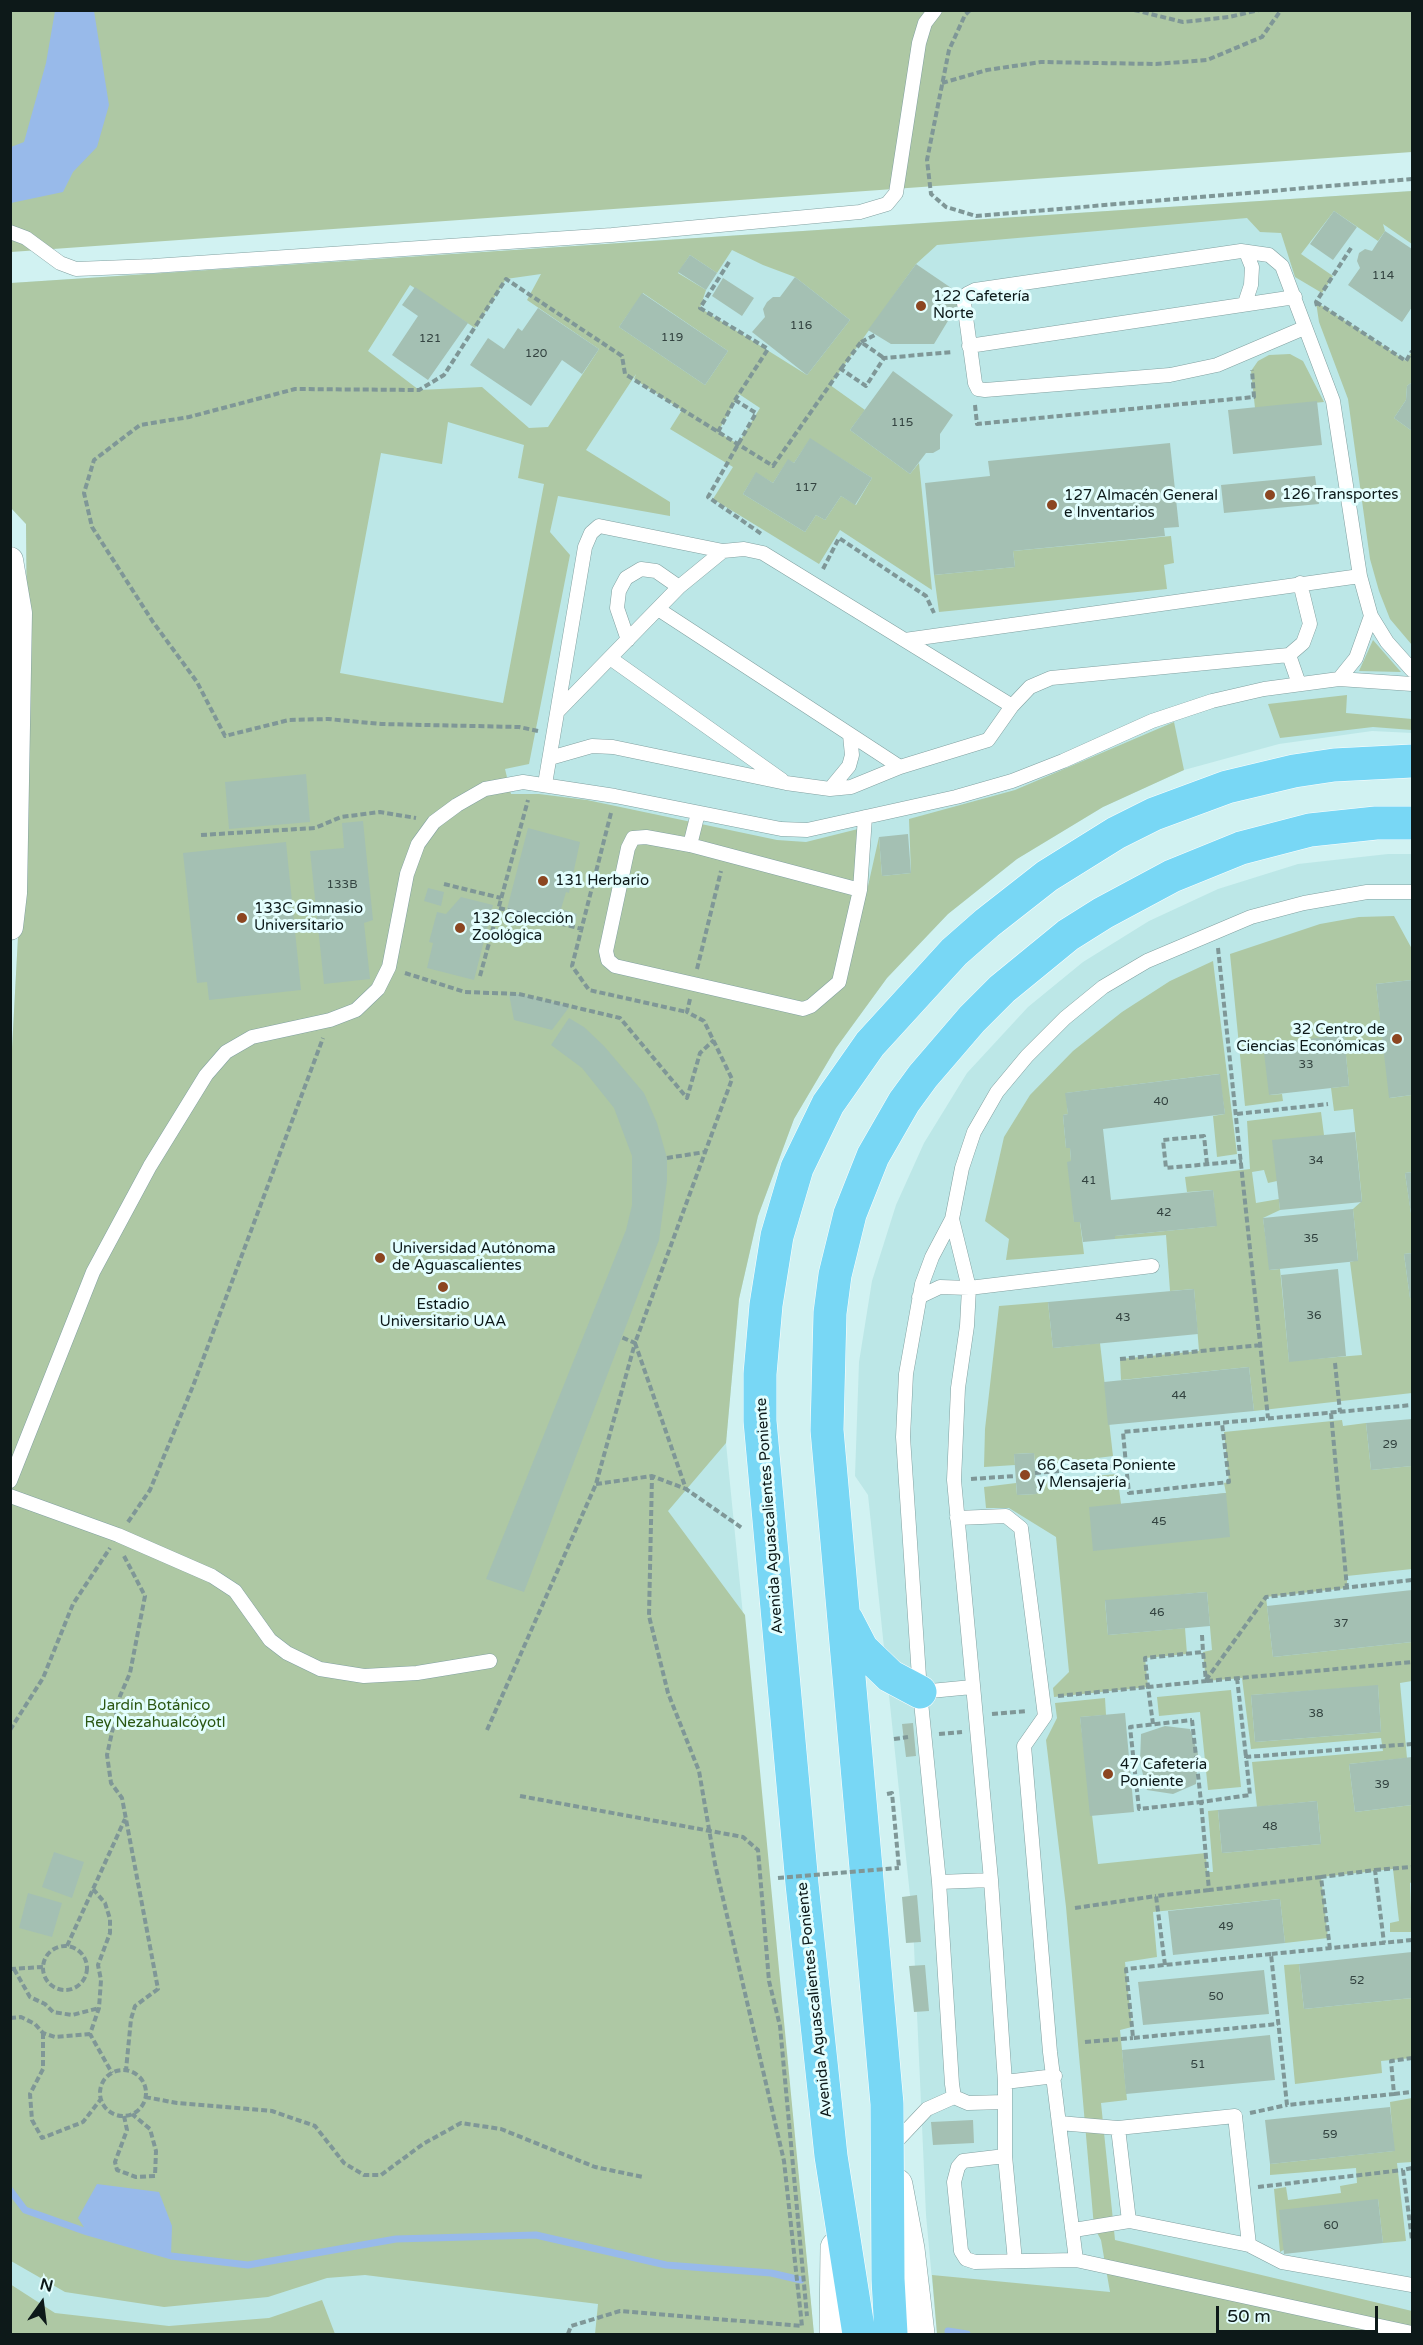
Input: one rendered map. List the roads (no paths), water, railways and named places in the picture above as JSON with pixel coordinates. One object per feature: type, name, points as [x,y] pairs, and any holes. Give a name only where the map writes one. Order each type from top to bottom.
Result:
[{"type":"main road","name":"Avenida Aguascalientes Poniente","points":[[859,2334],[837,2205],[803,1892],[760,1421],[760,1374],[766,1305],[786,1202],[811,1136],[828,1104],[870,1044],[923,984],[962,945],[1016,899],[1116,833],[1154,814],[1227,787],[1324,767],[1413,761]]},
{"type":"main road","points":[[891,2334],[888,2278],[887,2104],[827,1430],[827,1352],[835,1275],[842,1244],[861,1185],[873,1156],[904,1102],[972,1019],[1035,960],[1094,918],[1180,872],[1241,848],[1321,829],[1376,823],[1413,823]]},
{"type":"main road","points":[[843,1612],[862,1649],[890,1676],[920,1692]]},
{"type":"street","points":[[10,560],[19,613],[14,893],[10,927]]},
{"type":"street","points":[[889,2150],[908,2249],[918,2334]]},
{"type":"street","name":"Avenida Aguascalientes Poniente","points":[[822,2333],[837,2205]]},
{"type":"lane","points":[[10,232],[26,238],[60,263],[76,269],[153,266],[612,235],[860,212],[887,204],[896,193],[919,43],[925,23],[934,10]]},
{"type":"lane","points":[[1245,303],[1251,285],[1252,267],[1246,252]]},
{"type":"lane","points":[[1304,328],[1217,365],[1170,375],[985,390],[978,389],[975,383],[965,349],[964,303],[967,294],[975,290],[1246,252],[1269,255],[1282,266],[1333,401],[1360,576],[1371,616],[1387,642],[1413,670]]},
{"type":"lane","points":[[965,349],[1294,295]]},
{"type":"lane","points":[[539,784],[550,758],[585,547],[591,533],[599,526],[614,527],[723,551],[744,549],[763,553],[1011,706]]},
{"type":"lane","points":[[558,711],[680,587],[723,551]]},
{"type":"lane","points":[[628,640],[617,608],[619,591],[626,578],[641,569],[656,571],[680,587]]},
{"type":"lane","points":[[905,640],[1360,576]]},
{"type":"lane","points":[[550,758],[592,746],[613,747],[786,783],[830,789],[850,787],[900,767],[988,740],[1011,706],[1030,687],[1051,678],[1289,655],[1303,643],[1310,624],[1300,583]]},
{"type":"lane","points":[[658,609],[900,767]]},
{"type":"lane","points":[[1339,679],[1356,658],[1371,616]]},
{"type":"lane","points":[[1289,655],[1299,684]]},
{"type":"lane","points":[[610,658],[786,783]]},
{"type":"lane","points":[[10,1481],[93,1272],[150,1166],[206,1075],[226,1052],[252,1037],[330,1020],[356,1010],[378,989],[388,968],[407,874],[418,844],[434,822],[457,805],[486,789],[539,784],[782,829],[807,830],[956,797],[1012,781],[1152,721],[1212,701],[1299,684],[1339,679],[1413,684]]},
{"type":"lane","points":[[830,789],[849,766],[852,755],[850,735]]},
{"type":"lane","points":[[690,845],[698,813]]},
{"type":"lane","points":[[860,890],[690,845],[645,837],[633,838],[628,848],[606,951],[608,960],[615,966],[803,1009],[811,1006],[839,982],[860,890],[865,817]]},
{"type":"lane","points":[[954,2097],[939,1882],[920,1692],[903,1437],[906,1374],[919,1297],[932,1257],[952,1219],[962,1168],[974,1132],[998,1092],[1027,1056],[1065,1018],[1103,987],[1147,961],[1216,930],[1304,903],[1367,892],[1413,892]]},
{"type":"lane","points":[[952,1219],[969,1288],[967,1326],[958,1388],[954,1480],[975,1730],[991,1880],[1005,2082],[1005,2156],[1015,2261]]},
{"type":"lane","points":[[919,1297],[940,1287],[969,1288],[1152,1266]]},
{"type":"lane","points":[[10,1496],[118,1535],[212,1576],[235,1591],[270,1640],[287,1653],[320,1669],[363,1676],[417,1673],[490,1661]]},
{"type":"lane","points":[[957,1518],[1006,1516],[1022,1528],[1045,1716],[1024,1746],[1050,2052],[1055,2076],[1076,2260]]},
{"type":"lane","points":[[920,1692],[972,1687]]},
{"type":"lane","points":[[939,1882],[991,1880]]},
{"type":"lane","points":[[1005,2082],[1055,2076]]},
{"type":"lane","points":[[889,2150],[927,2109],[954,2097],[968,2103],[1005,2102]]},
{"type":"lane","points":[[1059,2123],[1118,2128],[1235,2116],[1249,2245]]},
{"type":"lane","points":[[1118,2128],[1129,2221]]},
{"type":"lane","points":[[1005,2156],[963,2161],[958,2167],[954,2182],[961,2251],[966,2259],[975,2262],[1076,2260],[1413,2333]]},
{"type":"lane","points":[[1074,2230],[1129,2221],[1249,2245],[1282,2262],[1413,2285]]},
{"type":"lane","points":[[1381,2278],[1413,2274]]},
{"type":"water","points":[[55,11],[94,11],[109,105],[97,147],[73,172],[63,192],[11,203],[11,147],[24,142],[46,63]]},
{"type":"water","points":[[97,2184],[159,2192],[172,2226],[171,2256],[87,2232],[78,2218]]},
{"type":"waterway","points":[[10,2190],[25,2210],[87,2232],[171,2256],[248,2265],[396,2239],[536,2235],[666,2265],[771,2273],[801,2280]]},
{"type":"waterway","points":[[948,2331],[967,2334]]},
{"type":"place","name":"122 Cafetería Norte","points":[[921,306]]},
{"type":"place","name":"126 Transportes","points":[[1270,495]]},
{"type":"place","name":"127 Almacén General e Inventarios","points":[[1052,505]]},
{"type":"place","name":"131 Herbario","points":[[543,881]]},
{"type":"place","name":"133C Gimnasio Universitario","points":[[242,918]]},
{"type":"place","name":"132 Colección Zoológica","points":[[460,928]]},
{"type":"place","name":"32 Centro de Ciencias Económicas","points":[[1397,1039]]},
{"type":"place","name":"Universidad Autónoma de Aguascalientes","points":[[380,1258]]},
{"type":"place","name":"Estadio Universitario UAA","points":[[443,1287]]},
{"type":"place","name":"66 Caseta Poniente y Mensajería","points":[[1025,1475]]},
{"type":"place","name":"47 Cafetería Poniente","points":[[1108,1774]]},
{"type":"park label","name":"Jardín Botánico Rey Nezahualcóyotl","points":[[155,1714]]}]
